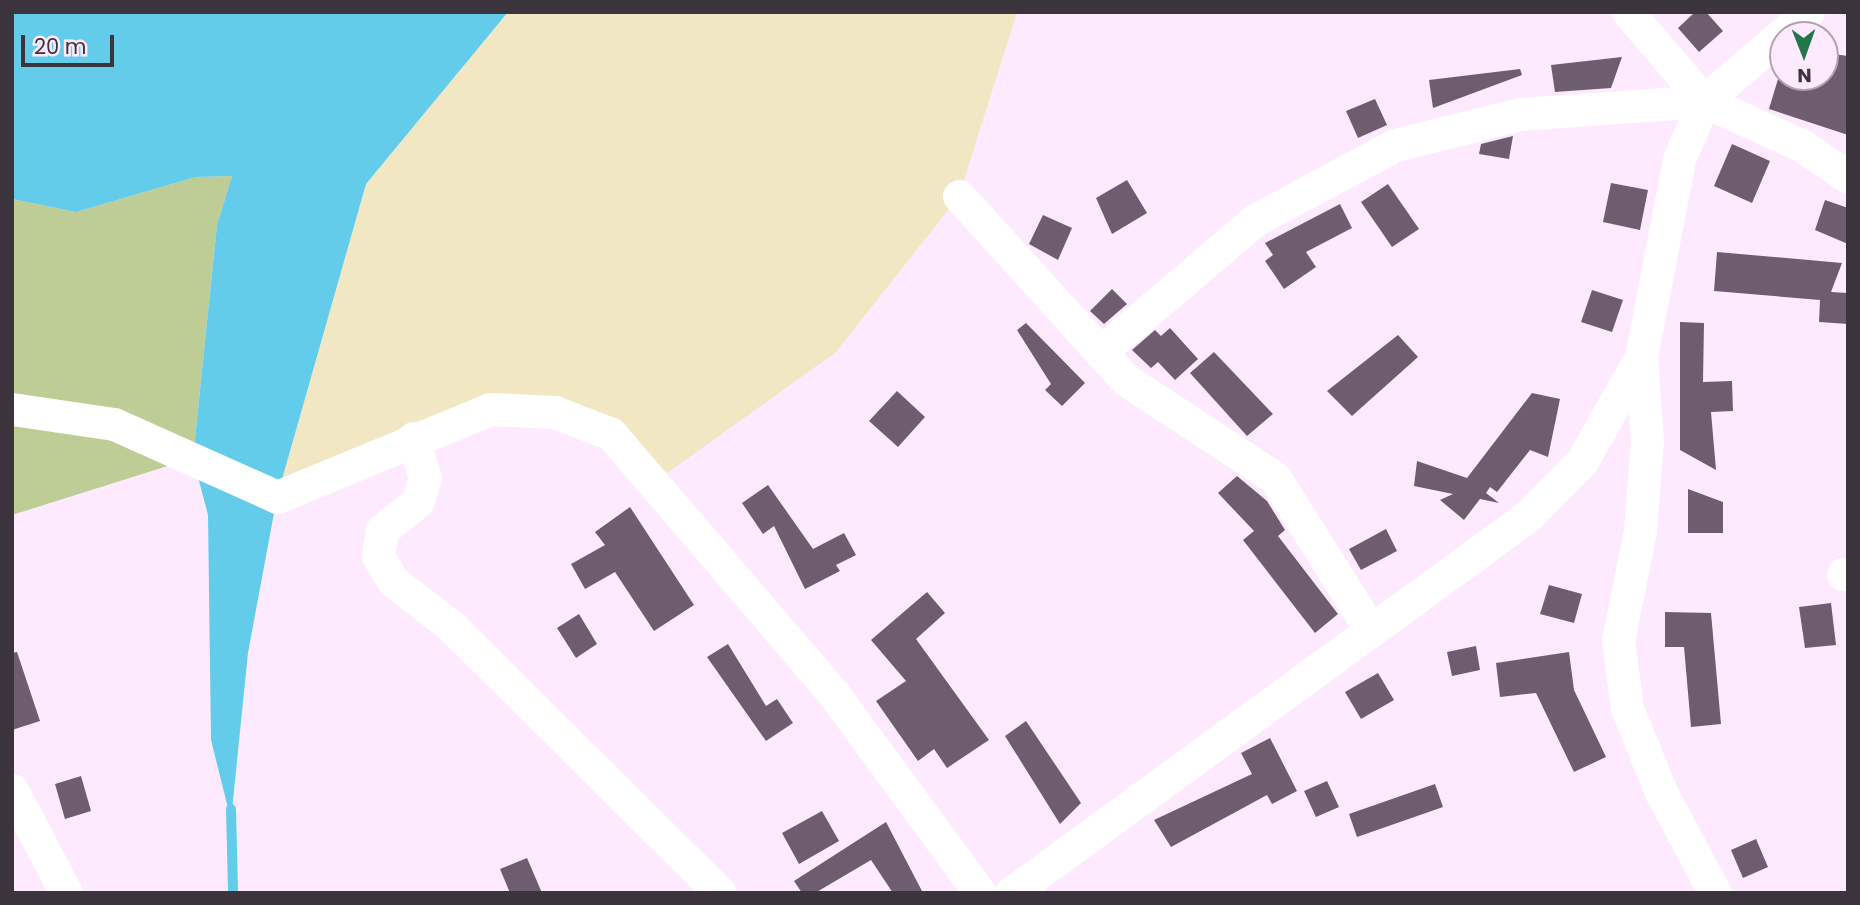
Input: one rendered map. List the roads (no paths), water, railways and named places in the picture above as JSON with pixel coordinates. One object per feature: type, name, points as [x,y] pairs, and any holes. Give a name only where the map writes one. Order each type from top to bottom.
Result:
[{"type":"street","points":[[1628,12],[1704,101],[1801,145],[1848,177]]},
{"type":"street","points":[[1715,893],[1661,792],[1627,708],[1618,640],[1640,531],[1647,440],[1641,357],[1679,159],[1704,101],[1808,12]]},
{"type":"street","points":[[1100,352],[1255,220],[1395,145],[1520,114],[1704,101]]},
{"type":"street","points":[[959,197],[1126,380],[1275,478],[1369,627]]},
{"type":"street","points":[[1011,893],[1369,627],[1528,516],[1582,461],[1641,357]]},
{"type":"street","points":[[12,409],[114,424],[277,497],[413,438],[490,409],[555,412],[611,434],[833,693],[980,893]]},
{"type":"street","points":[[413,438],[425,478],[417,502],[382,530],[378,556],[393,581],[451,626],[720,893]]},
{"type":"street","points":[[12,790],[66,893]]},
{"type":"water","points":[[12,12],[508,12],[366,184],[277,497],[248,653],[231,820],[211,740],[208,515],[193,458],[217,225],[232,176],[196,177],[76,212],[12,199]]},
{"type":"waterway","points":[[231,809],[233,893]]}]
